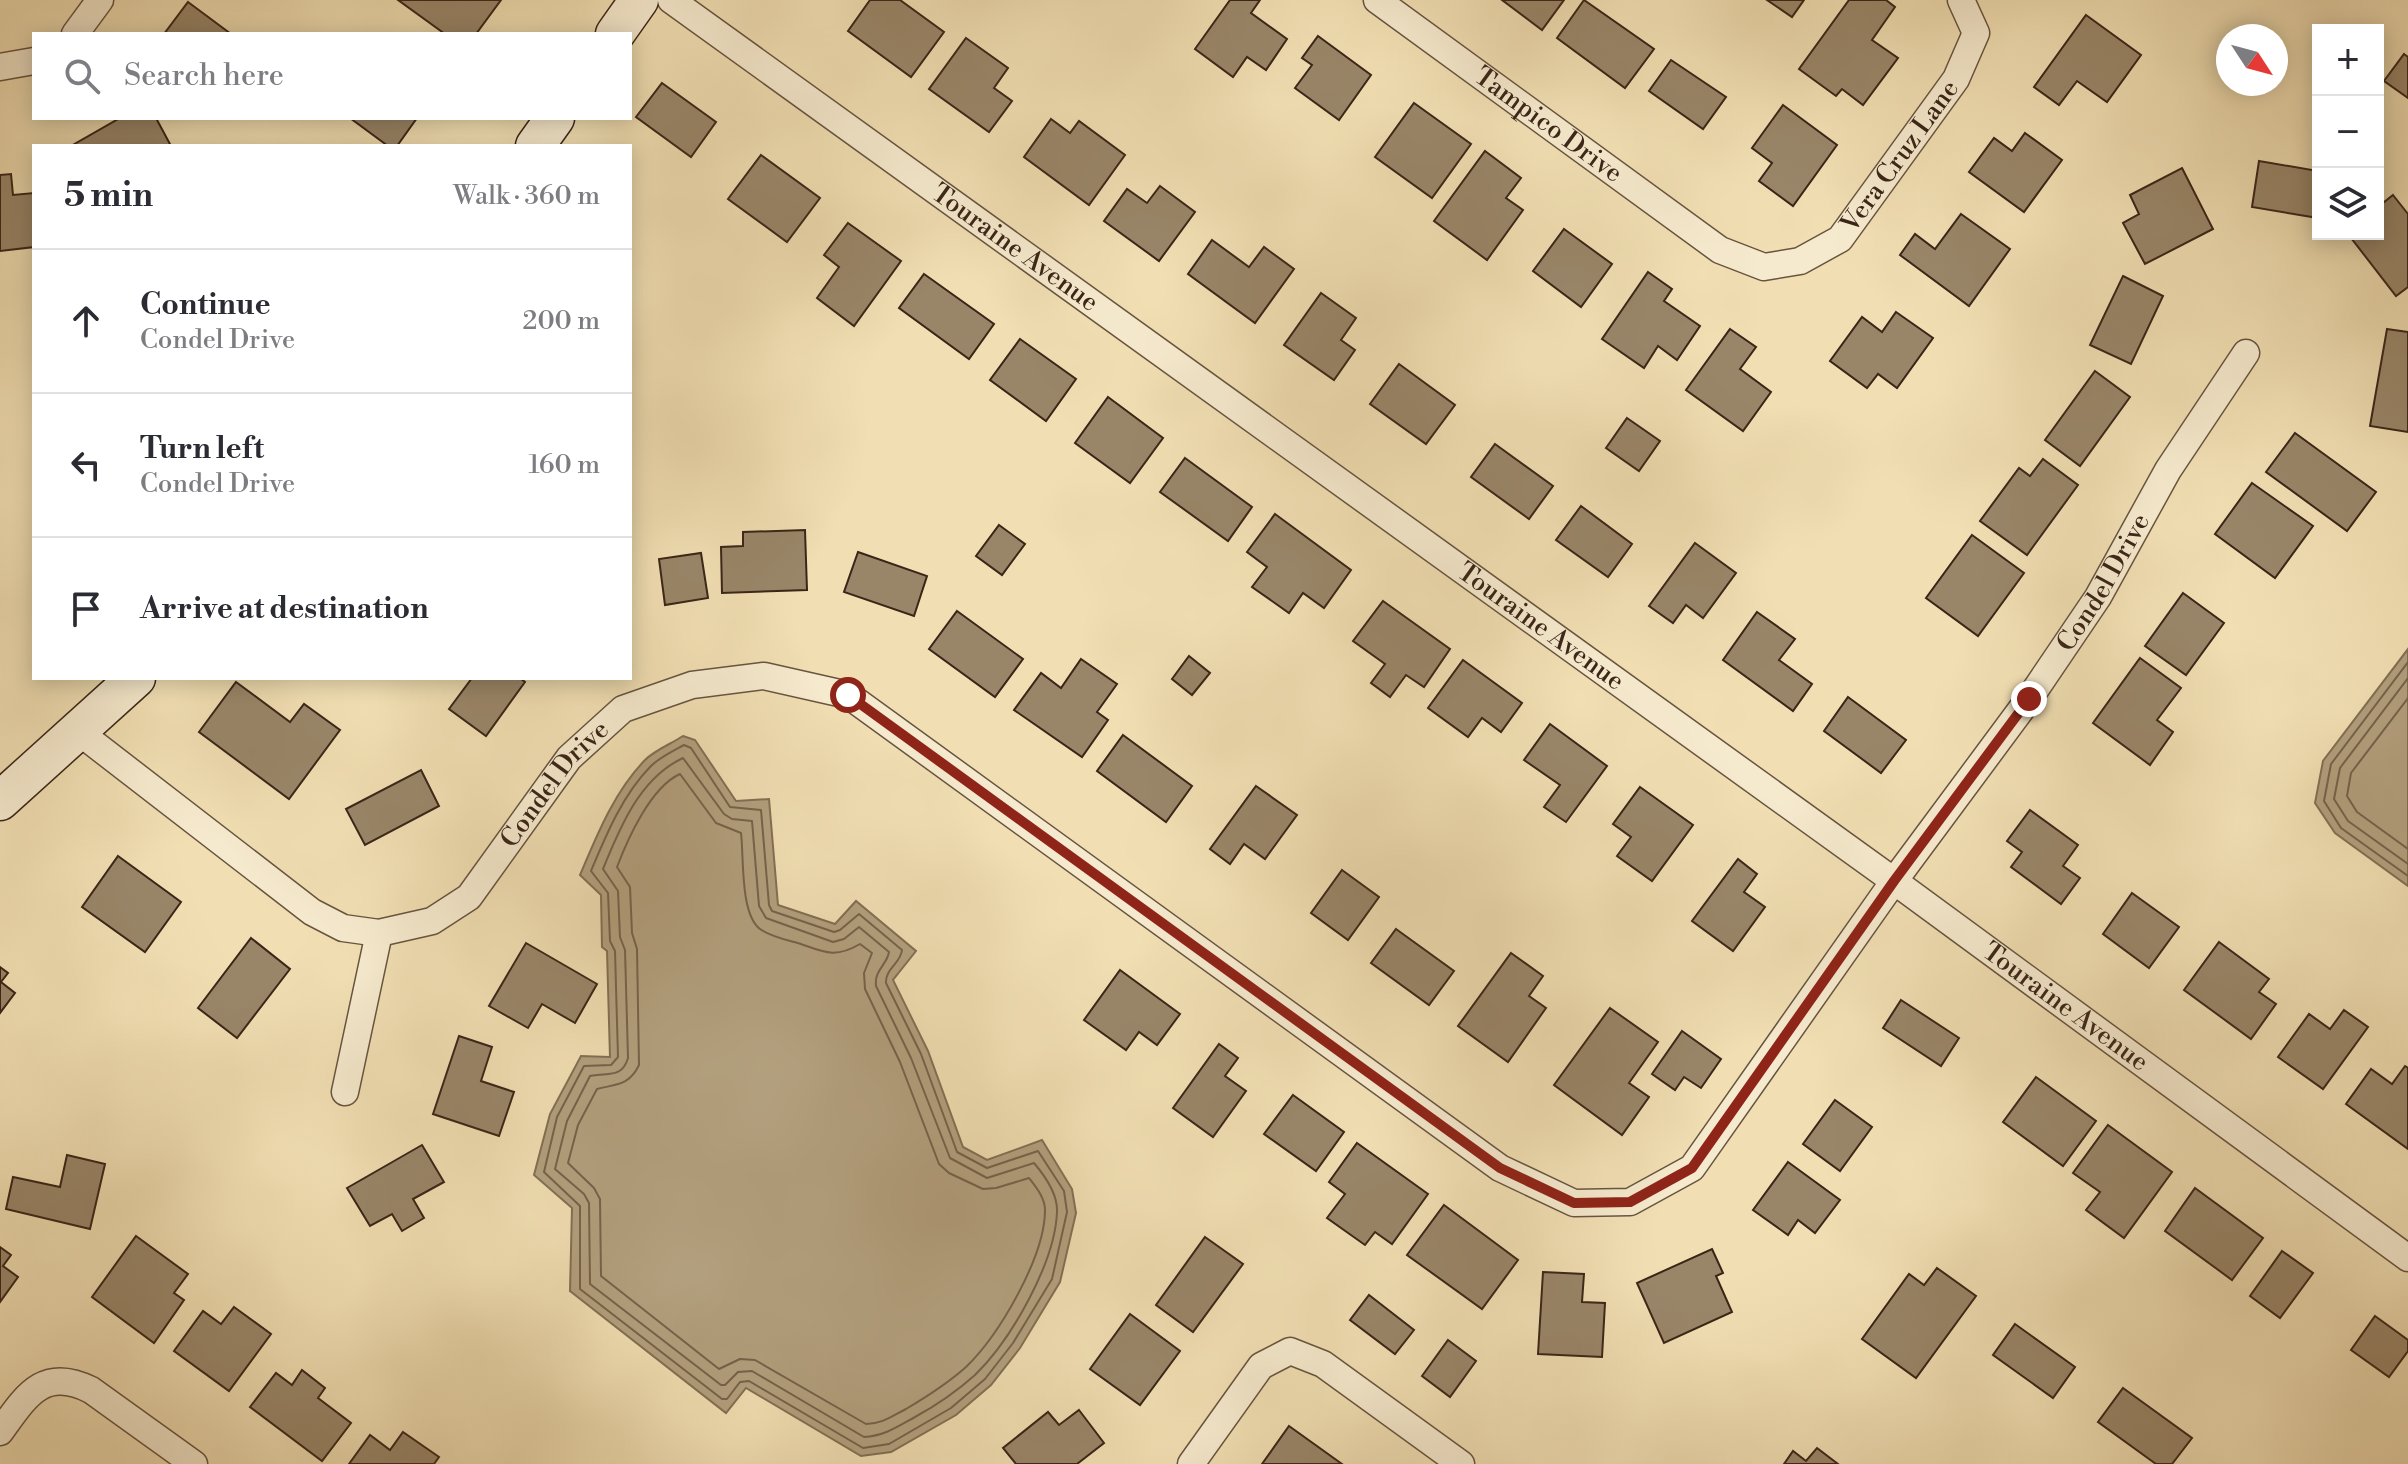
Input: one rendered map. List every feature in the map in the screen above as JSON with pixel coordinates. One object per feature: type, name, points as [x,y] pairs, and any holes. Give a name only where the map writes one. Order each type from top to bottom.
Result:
[{"type":"street","points":[[76,32],[100,0]]},
{"type":"street","points":[[616,32],[639,0]]},
{"type":"street","name":"Touraine Avenue","points":[[671,0],[1894,881],[2408,1258]]},
{"type":"street","name":"Tampico Drive","points":[[1377,0],[1720,250]]},
{"type":"street","name":"Vera Cruz Lane","points":[[1720,250],[1764,267],[1800,261],[1840,239],[1956,79],[1976,33],[1961,0]]},
{"type":"street","points":[[0,67],[32,61]]},
{"type":"street","points":[[536,144],[554,120]]},
{"type":"street","name":"Condel Drive","points":[[79,732],[312,912],[343,928],[379,933],[432,921],[469,897],[569,758],[623,709],[692,685],[764,676],[848,695],[1500,1168],[1574,1203],[1630,1202],[1692,1168],[1894,881],[2029,699],[2098,597],[2168,470],[2246,353]]},
{"type":"street","points":[[0,801],[134,680]]},
{"type":"street","points":[[345,1092],[379,933]]},
{"type":"street","points":[[1191,1464],[1261,1366],[1290,1351],[1323,1364],[1461,1464]]},
{"type":"street","points":[[0,1432],[22,1401],[37,1387],[55,1381],[74,1382],[91,1390],[194,1464]]},
{"type":"water","points":[[2408,649],[2408,886],[2335,833],[2315,803],[2323,761]]},
{"type":"water","points":[[683,736],[695,740],[736,801],[769,799],[778,905],[835,924],[856,901],[916,951],[893,980],[928,1051],[963,1147],[987,1160],[1042,1140],[1072,1189],[1076,1213],[1060,1282],[1020,1348],[991,1385],[956,1415],[891,1452],[861,1456],[746,1388],[726,1413],[570,1291],[572,1208],[534,1175],[550,1114],[581,1056],[610,1057],[607,951],[602,947],[601,895],[580,875],[607,814],[634,772],[649,756]]},
{"type":"building","points":[[398,0],[501,0],[477,32],[442,32]]},
{"type":"building","points":[[870,0],[900,0],[944,32],[911,77],[848,31]]},
{"type":"building","points":[[1230,0],[1260,0],[1251,13],[1287,39],[1266,70],[1247,57],[1233,77],[1195,49]]},
{"type":"building","points":[[1502,0],[1564,0],[1542,30]]},
{"type":"building","points":[[1584,0],[1654,49],[1625,88],[1557,38]]},
{"type":"building","points":[[1767,0],[1804,0],[1792,17]]},
{"type":"building","points":[[1849,0],[1886,0],[1895,7],[1872,40],[1898,58],[1863,105],[1842,89],[1836,96],[1799,69]]},
{"type":"building","points":[[188,2],[228,32],[166,32]]},
{"type":"building","points":[[2086,15],[2141,55],[2107,102],[2077,81],[2059,105],[2034,87]]},
{"type":"building","points":[[1318,36],[1371,75],[1339,120],[1295,88],[1312,65],[1302,58]]},
{"type":"building","points":[[966,38],[1008,68],[994,88],[1012,101],[989,132],[929,89]]},
{"type":"building","points":[[2404,54],[2408,57],[2408,98],[2384,81]]},
{"type":"building","points":[[1671,60],[1726,97],[1703,129],[1649,91]]},
{"type":"building","points":[[662,83],[716,122],[691,157],[636,117]]},
{"type":"building","points":[[1414,103],[1471,144],[1432,198],[1375,157]]},
{"type":"building","points":[[1783,105],[1837,145],[1793,206],[1759,181],[1772,163],[1752,148]]},
{"type":"building","points":[[1051,119],[1070,133],[1079,121],[1125,155],[1089,205],[1024,157]]},
{"type":"building","points":[[116,120],[157,120],[170,144],[74,144]]},
{"type":"building","points":[[353,120],[416,120],[398,144],[385,144]]},
{"type":"building","points":[[2025,133],[2062,160],[2024,212],[1969,172],[1994,138],[2012,151]]},
{"type":"building","points":[[1485,151],[1521,178],[1506,198],[1523,210],[1487,260],[1434,221]]},
{"type":"building","points":[[761,155],[820,198],[787,242],[728,199]]},
{"type":"building","points":[[2259,161],[2312,170],[2312,217],[2252,207]]},
{"type":"building","points":[[2182,168],[2213,229],[2145,264],[2123,223],[2139,214],[2130,195]]},
{"type":"building","points":[[11,174],[13,195],[32,193],[32,247],[0,251],[0,175]]},
{"type":"building","points":[[1160,186],[1195,212],[1159,261],[1104,221],[1127,189],[1147,203]]},
{"type":"building","points":[[2393,195],[2408,214],[2408,287],[2396,296],[2353,240],[2384,240],[2384,202]]},
{"type":"building","points":[[1961,214],[2010,249],[1969,306],[1900,255],[1915,234],[1935,249]]},
{"type":"building","points":[[848,223],[901,261],[854,326],[817,298],[839,267],[824,255]]},
{"type":"building","points":[[1564,229],[1612,264],[1581,307],[1533,271]]},
{"type":"building","points":[[1212,240],[1249,267],[1264,247],[1294,269],[1255,323],[1188,274]]},
{"type":"building","points":[[1648,272],[1672,289],[1664,301],[1700,326],[1677,360],[1658,346],[1644,368],[1602,339]]},
{"type":"building","points":[[924,274],[994,324],[969,359],[899,308]]},
{"type":"building","points":[[2123,276],[2163,296],[2131,364],[2090,345]]},
{"type":"building","points":[[1321,293],[1356,318],[1341,340],[1355,350],[1334,380],[1284,345]]},
{"type":"building","points":[[1896,312],[1933,338],[1897,388],[1878,374],[1867,388],[1830,361],[1862,317],[1882,332]]},
{"type":"building","points":[[1730,329],[1756,347],[1740,369],[1771,392],[1743,431],[1686,390]]},
{"type":"building","points":[[2387,329],[2408,332],[2408,432],[2370,426]]},
{"type":"building","points":[[1020,339],[1076,379],[1046,421],[990,380]]},
{"type":"building","points":[[1399,364],[1455,405],[1426,444],[1370,404]]},
{"type":"building","points":[[2095,371],[2130,397],[2080,466],[2045,440]]},
{"type":"building","points":[[1108,397],[1163,438],[1130,483],[1075,443]]},
{"type":"building","points":[[1627,418],[1660,441],[1639,471],[1606,448]]},
{"type":"building","points":[[2295,433],[2376,492],[2347,531],[2266,472]]},
{"type":"building","points":[[1495,444],[1553,486],[1529,519],[1471,477]]},
{"type":"building","points":[[1185,458],[1252,507],[1228,541],[1160,492]]},
{"type":"building","points":[[2043,459],[2078,485],[2027,555],[1980,521],[2019,468],[2030,476]]},
{"type":"building","points":[[2252,483],[2313,526],[2275,578],[2215,534]]},
{"type":"building","points":[[1581,506],[1632,544],[1608,577],[1556,540]]},
{"type":"building","points":[[1275,514],[1351,570],[1324,608],[1303,593],[1289,613],[1252,587],[1267,567],[1247,552]]},
{"type":"building","points":[[999,525],[1025,544],[1002,575],[976,556]]},
{"type":"building","points":[[805,530],[807,590],[722,593],[721,547],[743,546],[743,532]]},
{"type":"building","points":[[1972,535],[2024,573],[1978,636],[1926,598]]},
{"type":"building","points":[[1695,543],[1736,573],[1703,618],[1686,605],[1673,623],[1649,606]]},
{"type":"building","points":[[858,552],[927,576],[914,616],[844,592]]},
{"type":"building","points":[[701,553],[708,598],[665,605],[659,559]]},
{"type":"building","points":[[2183,593],[2224,623],[2186,675],[2145,646]]},
{"type":"building","points":[[1383,601],[1450,649],[1424,687],[1406,675],[1390,697],[1371,683],[1385,664],[1353,641]]},
{"type":"building","points":[[957,611],[1023,659],[995,697],[929,649]]},
{"type":"building","points":[[1757,612],[1795,639],[1779,660],[1812,684],[1793,711],[1723,660]]},
{"type":"building","points":[[1189,656],[1210,673],[1192,695],[1172,679]]},
{"type":"building","points":[[2140,658],[2181,688],[2157,720],[2173,732],[2150,765],[2093,723]]},
{"type":"building","points":[[1081,659],[1117,684],[1097,712],[1108,720],[1082,757],[1014,710],[1041,673],[1061,688]]},
{"type":"building","points":[[1463,660],[1522,703],[1501,732],[1482,718],[1468,737],[1428,708]]},
{"type":"building","points":[[471,680],[525,682],[486,736],[449,709]]},
{"type":"building","points":[[236,682],[290,722],[304,704],[340,730],[289,799],[199,732]]},
{"type":"building","points":[[1848,697],[1906,740],[1881,773],[1824,731]]},
{"type":"building","points":[[1550,724],[1607,766],[1566,822],[1544,807],[1560,785],[1524,760]]},
{"type":"building","points":[[1123,735],[1192,786],[1166,822],[1097,771]]},
{"type":"building","points":[[421,770],[439,806],[365,845],[346,809]]},
{"type":"building","points":[[1256,786],[1297,815],[1265,859],[1244,844],[1230,864],[1210,849]]},
{"type":"building","points":[[1640,787],[1693,825],[1652,881],[1617,856],[1631,837],[1613,824]]},
{"type":"building","points":[[2030,810],[2078,845],[2063,866],[2080,878],[2061,904],[2011,867],[2022,852],[2007,841]]},
{"type":"building","points":[[118,856],[181,902],[145,952],[82,907]]},
{"type":"building","points":[[1738,859],[1757,874],[1744,892],[1765,907],[1733,951],[1692,921]]},
{"type":"building","points":[[1342,870],[1379,897],[1348,940],[1311,913]]},
{"type":"building","points":[[2132,893],[2179,927],[2149,968],[2103,934]]},
{"type":"building","points":[[1396,929],[1454,971],[1429,1005],[1371,963]]},
{"type":"building","points":[[251,938],[290,969],[237,1038],[198,1008]]},
{"type":"building","points":[[2219,942],[2269,979],[2259,992],[2276,1004],[2251,1039],[2184,990]]},
{"type":"building","points":[[526,943],[597,984],[575,1023],[542,1004],[528,1028],[489,1006]]},
{"type":"building","points":[[1511,953],[1543,976],[1529,996],[1546,1008],[1508,1062],[1458,1026]]},
{"type":"building","points":[[0,967],[8,973],[1,982],[15,993],[0,1013]]},
{"type":"building","points":[[1120,970],[1180,1014],[1157,1045],[1139,1032],[1126,1050],[1084,1020]]},
{"type":"building","points":[[1901,1000],[1959,1038],[1941,1066],[1883,1028]]},
{"type":"building","points":[[1610,1008],[1658,1042],[1629,1083],[1649,1097],[1622,1135],[1554,1085]]},
{"type":"building","points":[[2344,1010],[2368,1027],[2323,1089],[2278,1057],[2309,1014],[2330,1029]]},
{"type":"building","points":[[1682,1031],[1721,1059],[1701,1088],[1684,1077],[1675,1090],[1652,1074]]},
{"type":"building","points":[[459,1036],[492,1047],[481,1081],[514,1092],[499,1136],[433,1114]]},
{"type":"building","points":[[1219,1044],[1238,1058],[1225,1076],[1246,1091],[1213,1137],[1173,1108]]},
{"type":"building","points":[[2405,1066],[2408,1068],[2408,1149],[2346,1104],[2371,1069],[2392,1084]]},
{"type":"building","points":[[2036,1077],[2096,1121],[2063,1166],[2003,1122]]},
{"type":"building","points":[[1293,1095],[1344,1132],[1316,1171],[1264,1134]]},
{"type":"building","points":[[1835,1100],[1872,1127],[1840,1171],[1803,1144]]},
{"type":"building","points":[[2108,1125],[2172,1172],[2124,1238],[2086,1210],[2100,1192],[2073,1173]]},
{"type":"building","points":[[1357,1143],[1428,1194],[1392,1244],[1375,1232],[1365,1245],[1327,1218],[1345,1194],[1329,1182]]},
{"type":"building","points":[[422,1145],[444,1182],[413,1199],[424,1218],[402,1231],[392,1214],[370,1226],[347,1188]]},
{"type":"building","points":[[67,1155],[105,1164],[90,1229],[6,1209],[13,1177],[60,1187]]},
{"type":"building","points":[[1788,1162],[1840,1200],[1815,1233],[1798,1220],[1788,1235],[1753,1210]]},
{"type":"building","points":[[2195,1188],[2263,1238],[2232,1280],[2165,1231]]},
{"type":"building","points":[[1444,1205],[1518,1260],[1482,1309],[1407,1255]]},
{"type":"building","points":[[136,1236],[188,1274],[174,1293],[184,1300],[154,1343],[92,1297]]},
{"type":"building","points":[[1205,1237],[1243,1264],[1193,1332],[1156,1305]]},
{"type":"building","points":[[0,1247],[11,1255],[3,1266],[18,1277],[0,1302]]},
{"type":"building","points":[[1712,1249],[1723,1273],[1716,1276],[1732,1312],[1664,1343],[1637,1283]]},
{"type":"building","points":[[2282,1251],[2313,1273],[2280,1318],[2250,1296]]},
{"type":"building","points":[[1937,1268],[1976,1296],[1916,1378],[1862,1339],[1909,1274],[1924,1285]]},
{"type":"building","points":[[1543,1272],[1584,1274],[1582,1302],[1605,1303],[1602,1357],[1538,1354]]},
{"type":"building","points":[[1369,1295],[1414,1330],[1395,1354],[1350,1320]]},
{"type":"building","points":[[234,1307],[271,1334],[229,1391],[174,1351],[203,1311],[221,1324]]},
{"type":"building","points":[[1130,1314],[1180,1351],[1140,1405],[1090,1369]]},
{"type":"building","points":[[2375,1316],[2408,1340],[2408,1351],[2389,1377],[2351,1350]]},
{"type":"building","points":[[2015,1324],[2075,1367],[2053,1398],[1993,1355]]},
{"type":"building","points":[[1448,1340],[1476,1361],[1450,1397],[1422,1376]]},
{"type":"building","points":[[302,1370],[325,1388],[318,1398],[351,1423],[322,1461],[250,1407],[276,1373],[292,1385]]},
{"type":"building","points":[[2123,1388],[2192,1438],[2172,1464],[2156,1464],[2098,1422]]},
{"type":"building","points":[[1079,1410],[1104,1443],[1077,1464],[1016,1464],[1003,1448],[1048,1412],[1059,1425]]},
{"type":"building","points":[[1289,1426],[1342,1464],[1262,1464]]},
{"type":"building","points":[[403,1432],[439,1457],[434,1464],[349,1464],[370,1435],[390,1450]]},
{"type":"building","points":[[1817,1448],[1838,1464],[1784,1464],[1793,1451],[1806,1461]]},
{"type":"route","points":[[848,695],[1500,1168],[1574,1203],[1630,1202],[1692,1168],[1894,881],[2029,699]]}]
